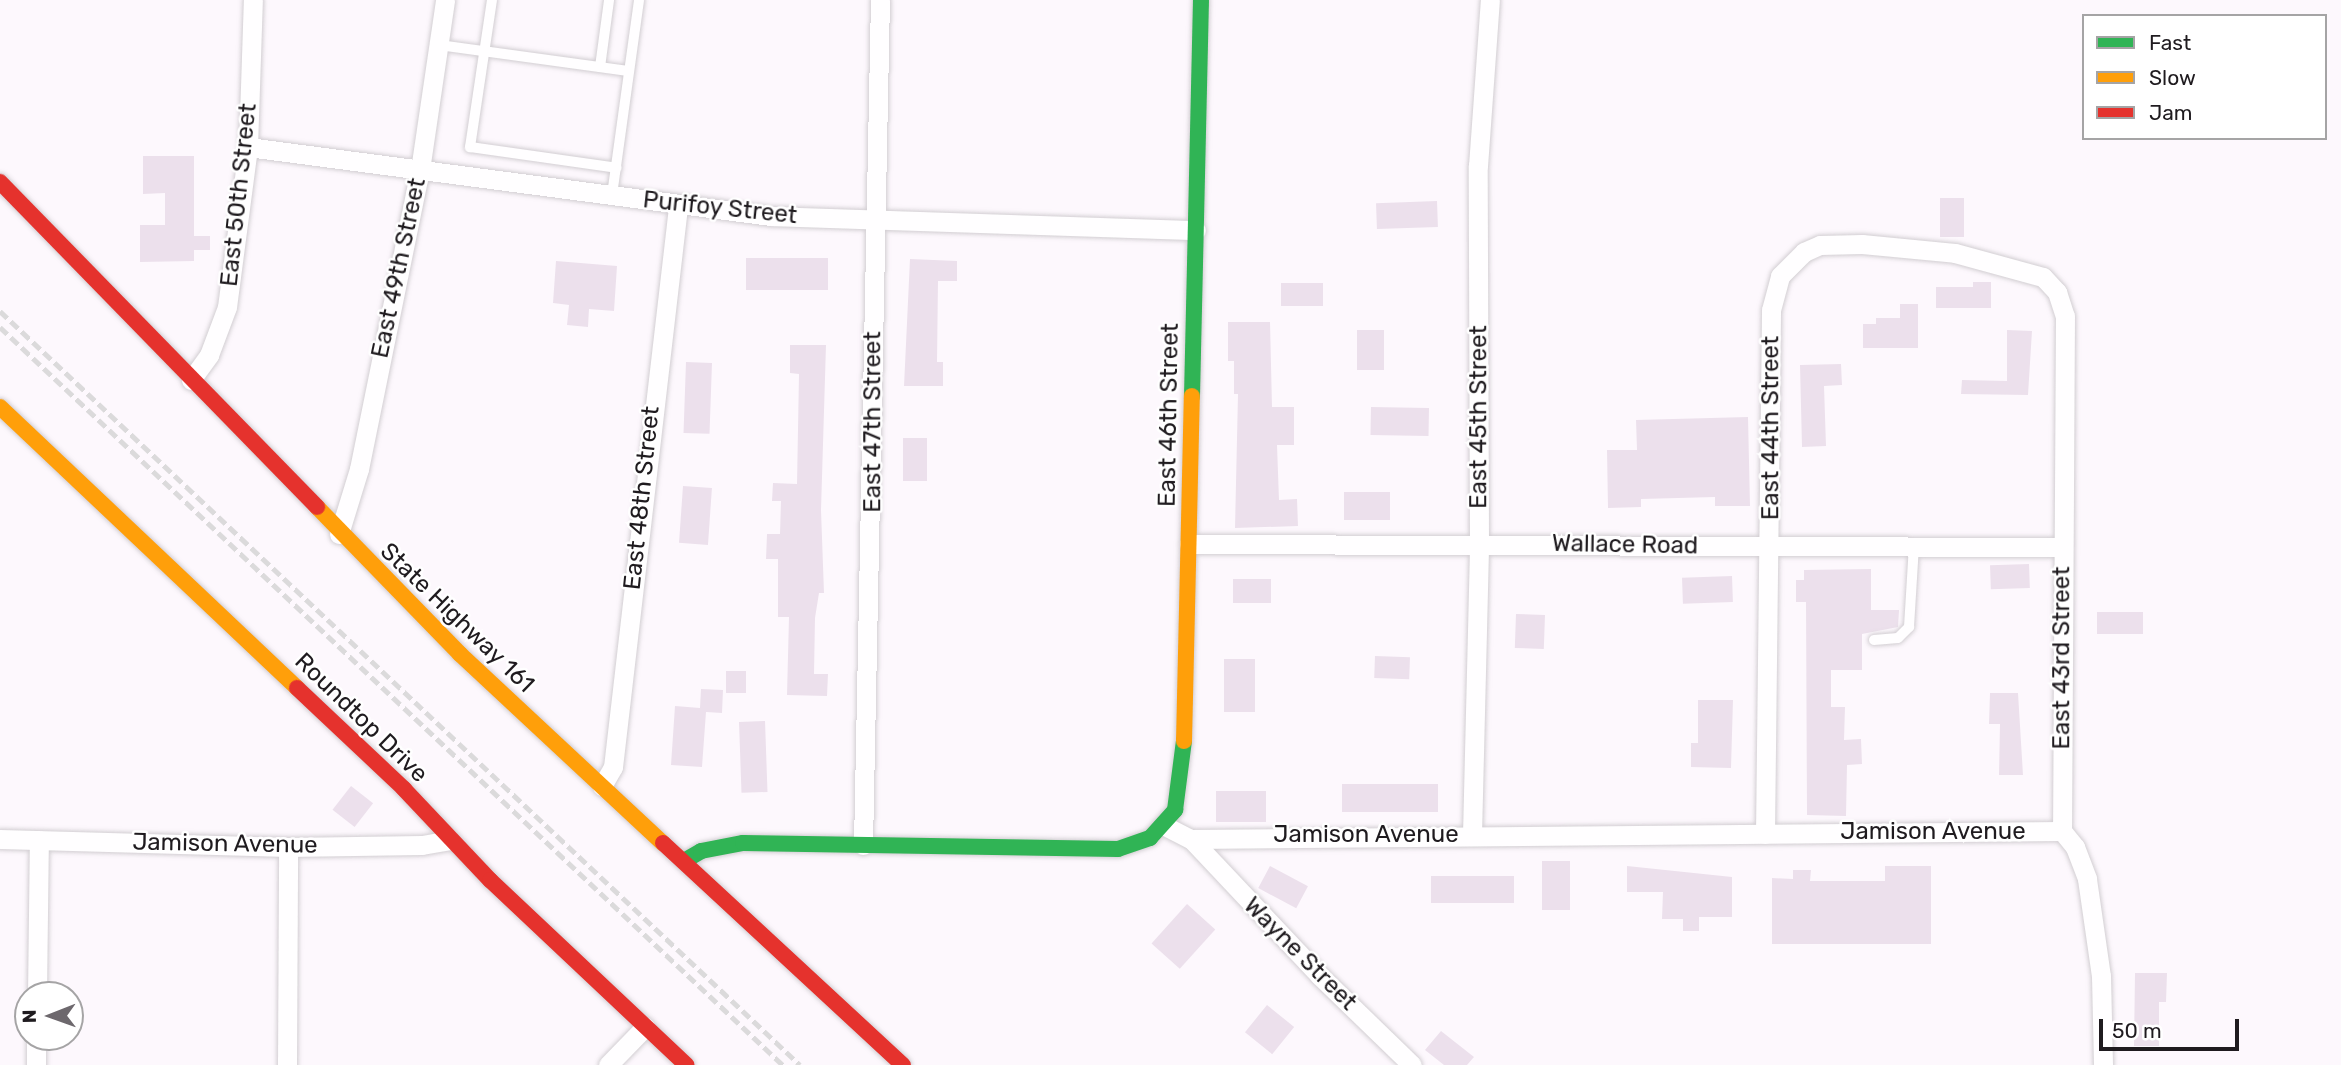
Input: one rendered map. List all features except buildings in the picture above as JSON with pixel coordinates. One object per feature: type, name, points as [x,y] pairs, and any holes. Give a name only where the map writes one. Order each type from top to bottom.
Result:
[{"type":"street","name":"East 50th Street","points":[[191,380],[209,355],[227,307],[248,147],[253,0]]},
{"type":"street","name":"East 49th Street","points":[[339,534],[359,469],[421,170],[445,0]]},
{"type":"street","name":"East 47th Street","points":[[863,845],[873,514],[874,221],[880,0]]},
{"type":"street","name":"East 46th Street","points":[[1164,826],[1175,810],[1182,782],[1201,0]]},
{"type":"street","name":"East 45th Street","points":[[1472,835],[1479,542],[1478,166],[1490,0]]},
{"type":"street","name":"Purifoy Street","points":[[248,147],[678,206],[874,221],[1196,230]]},
{"type":"street","name":"State Highway 161","points":[[0,182],[339,534],[602,786],[903,1065]]},
{"type":"street","name":"East 48th Street","points":[[602,786],[613,767],[678,206]]},
{"type":"street","name":"East 44th Street","points":[[1765,834],[1773,292],[1790,262],[1821,245],[1862,244],[1955,253],[2018,269]]},
{"type":"street","name":"East 43rd Street","points":[[2018,269],[2051,284],[2064,306],[2066,385],[2061,547],[2062,831]]},
{"type":"street","name":"Roundtop Drive","points":[[0,407],[404,789],[450,841],[686,1065]]},
{"type":"street","name":"Wallace Road","points":[[1189,544],[1479,542],[2061,547]]},
{"type":"street","points":[[684,862],[701,851],[743,843],[1118,849],[1143,842],[1164,826]]},
{"type":"street","name":"Jamison Avenue","points":[[1164,826],[1191,839],[2062,831]]},
{"type":"street","points":[[2062,831],[2075,848],[2087,879],[2101,976],[2103,1065]]},
{"type":"street","name":"Jamison Avenue","points":[[0,839],[288,847],[422,845],[450,841]]},
{"type":"street","name":"Wayne Street","points":[[1191,839],[1319,975],[1412,1065]]},
{"type":"street","points":[[37,981],[38,840]]},
{"type":"street","points":[[287,1065],[288,847]]},
{"type":"street","points":[[608,1065],[645,1027]]},
{"type":"lane","points":[[492,0],[470,147],[617,168]]},
{"type":"lane","points":[[600,67],[609,0]]},
{"type":"lane","points":[[612,195],[639,0]]},
{"type":"lane","points":[[439,45],[628,71]]},
{"type":"lane","points":[[1874,640],[1898,638],[1909,627],[1914,546]]},
{"type":"railway","points":[[0,311],[800,1065]]},
{"type":"railway","points":[[0,327],[783,1065]]},
{"type":"traffic: fast","points":[[1192,396],[1201,0]]},
{"type":"traffic: fast","points":[[684,861],[701,851],[743,843],[1118,849],[1150,838],[1175,810],[1184,741]]},
{"type":"traffic: slow","points":[[1184,741],[1192,396]]},
{"type":"traffic: slow","points":[[0,407],[297,688]]},
{"type":"traffic: slow","points":[[317,507],[460,654],[663,843]]},
{"type":"traffic: jam","points":[[0,182],[317,507]]},
{"type":"traffic: jam","points":[[297,688],[404,789],[490,880],[686,1065]]},
{"type":"traffic: jam","points":[[663,843],[903,1065]]}]
